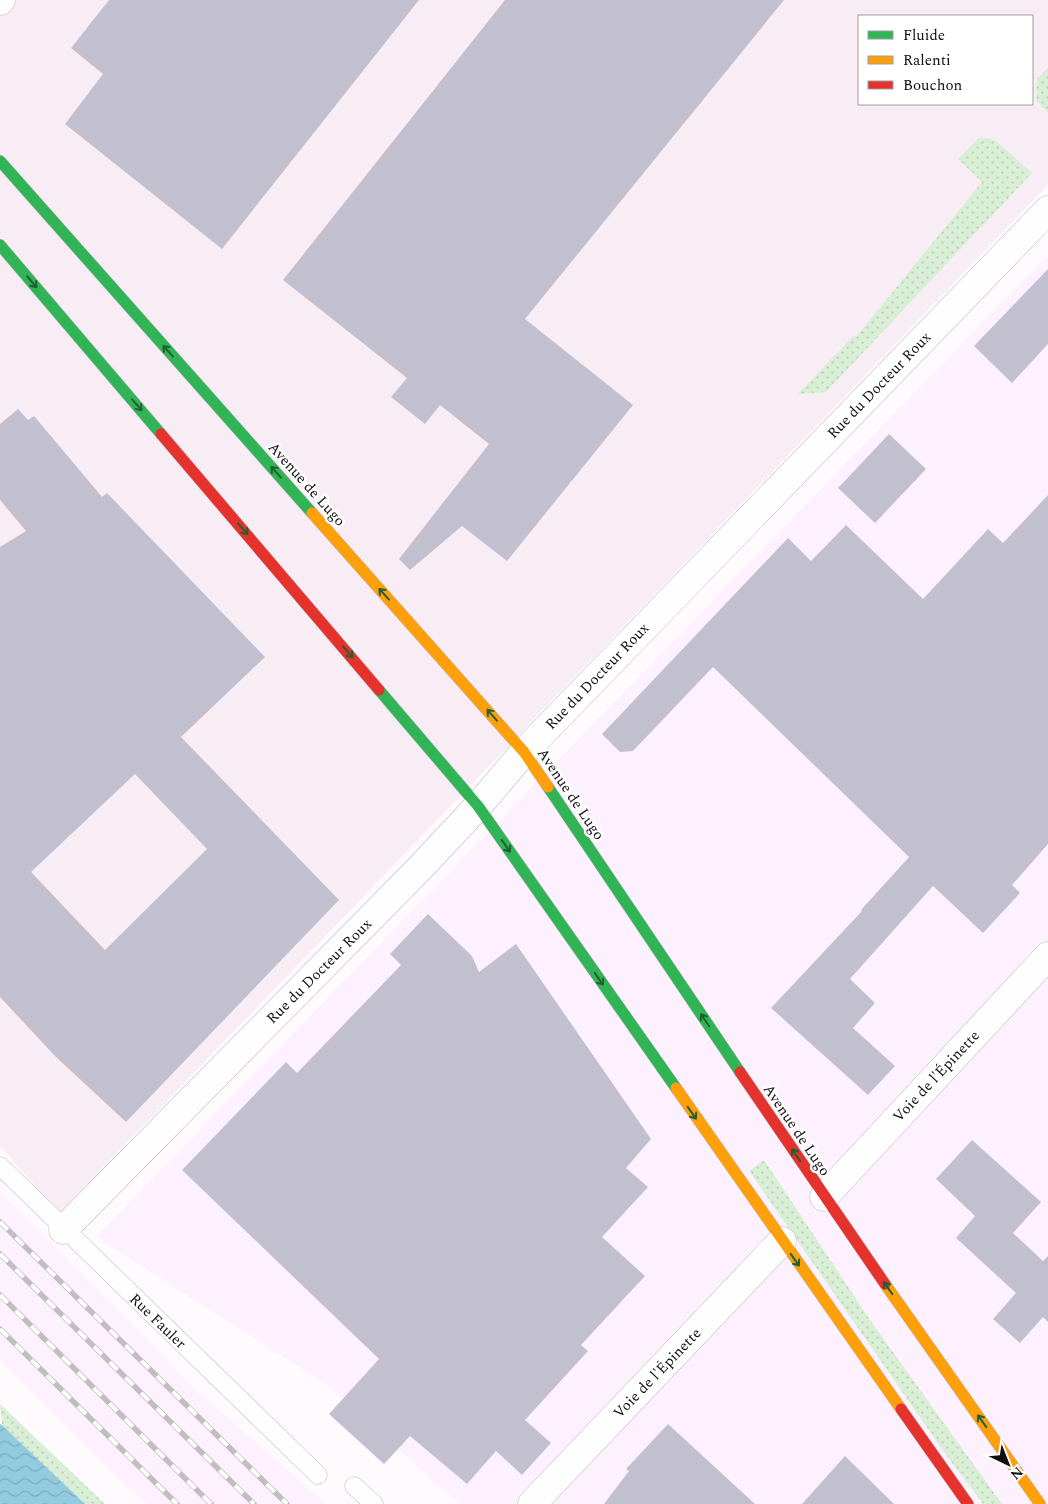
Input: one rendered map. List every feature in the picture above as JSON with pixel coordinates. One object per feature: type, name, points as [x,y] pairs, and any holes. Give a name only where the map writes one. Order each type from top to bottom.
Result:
[{"type":"main road","name":"Avenue de Lugo","points":[[0,161],[524,752],[824,1197],[1040,1504]]},
{"type":"main road","points":[[0,245],[478,806],[968,1504]]},
{"type":"street","name":"Rue du Docteur Roux","points":[[64,1230],[478,806],[524,752],[1048,210]]},
{"type":"street","name":"Voie de l'Épinette","points":[[824,1197],[1048,956]]},
{"type":"street","name":"Voie de l'Épinette","points":[[532,1504],[782,1241]]},
{"type":"lane","name":"Rue Fauler","points":[[0,1166],[318,1475]]},
{"type":"lane","points":[[354,1486],[374,1504]]},
{"type":"shaded area","points":[[0,0],[1048,0],[1048,185],[59,1213],[0,1146]]},
{"type":"shaded area","points":[[1048,255],[1048,1504],[459,1504],[326,1384],[96,1237]]},
{"type":"shaded area","points":[[0,1191],[198,1392],[326,1504],[146,1504],[0,1359]]},
{"type":"green space","points":[[1048,68],[1048,113],[1036,100],[1037,79]]},
{"type":"green space","points":[[980,137],[995,140],[1032,173],[826,392],[798,394],[853,336],[856,337],[982,182],[958,159]]},
{"type":"green space","points":[[764,1160],[870,1320],[1002,1504],[983,1504],[946,1455],[749,1171]]},
{"type":"green space","points":[[0,1404],[105,1504],[85,1504],[2,1425]]},
{"type":"water","points":[[0,1424],[2,1425],[85,1504],[0,1504]]},
{"type":"building","points":[[109,0],[419,0],[222,249],[65,124],[103,74],[71,48]]},
{"type":"building","points":[[505,0],[784,0],[525,319],[633,405],[507,561],[462,526],[410,570],[399,559],[489,444],[440,405],[425,424],[391,397],[407,378],[283,280]]},
{"type":"building","points":[[1048,269],[1048,344],[1012,383],[974,346]]},
{"type":"building","points":[[18,409],[28,420],[34,416],[102,497],[107,493],[265,657],[181,737],[339,900],[126,1122],[55,1056],[0,997],[0,547],[26,531],[0,500],[0,424]],"holes":[[[135,774],[207,849],[105,950],[31,872]]]},
{"type":"building","points":[[889,434],[926,469],[875,523],[838,488]]},
{"type":"building","points":[[1048,495],[1048,844],[1012,885],[1020,893],[983,933],[933,886],[850,979],[875,1003],[853,1028],[895,1066],[868,1095],[771,1008],[862,911],[909,857],[713,667],[633,751],[620,752],[602,734],[788,538],[811,561],[846,525],[923,599],[988,529],[1003,543]]},
{"type":"building","points":[[428,914],[472,956],[479,972],[516,944],[651,1139],[626,1168],[648,1187],[602,1237],[645,1276],[581,1345],[588,1351],[525,1420],[551,1443],[522,1475],[496,1451],[467,1484],[410,1436],[384,1464],[329,1414],[379,1359],[182,1170],[286,1062],[297,1073],[401,965],[390,954]]},
{"type":"building","points":[[972,1140],[1041,1202],[1013,1233],[1043,1261],[1048,1256],[1048,1322],[1043,1317],[1020,1343],[993,1319],[1016,1293],[956,1238],[975,1216],[936,1179]]},
{"type":"building","points":[[668,1424],[755,1504],[604,1504],[629,1471],[626,1469]]},
{"type":"building","points":[[845,1456],[894,1504],[802,1504]]},
{"type":"railway","points":[[0,1222],[287,1504]]},
{"type":"railway","points":[[0,1254],[254,1504]]},
{"type":"railway","points":[[0,1295],[211,1504]]},
{"type":"railway","points":[[0,1329],[177,1504]]},
{"type":"traffic: fast","points":[[0,161],[312,513]]},
{"type":"traffic: fast","points":[[0,245],[161,434]]},
{"type":"traffic: fast","points":[[379,690],[478,806],[676,1088]]},
{"type":"traffic: fast","points":[[548,787],[740,1072]]},
{"type":"traffic: slow","points":[[312,513],[524,752],[548,787]]},
{"type":"traffic: slow","points":[[676,1088],[901,1409]]},
{"type":"traffic: slow","points":[[885,1284],[1040,1504]]},
{"type":"traffic: jam","points":[[161,434],[379,690]]},
{"type":"traffic: jam","points":[[740,1072],[885,1284]]},
{"type":"traffic: jam","points":[[901,1409],[968,1504]]}]
